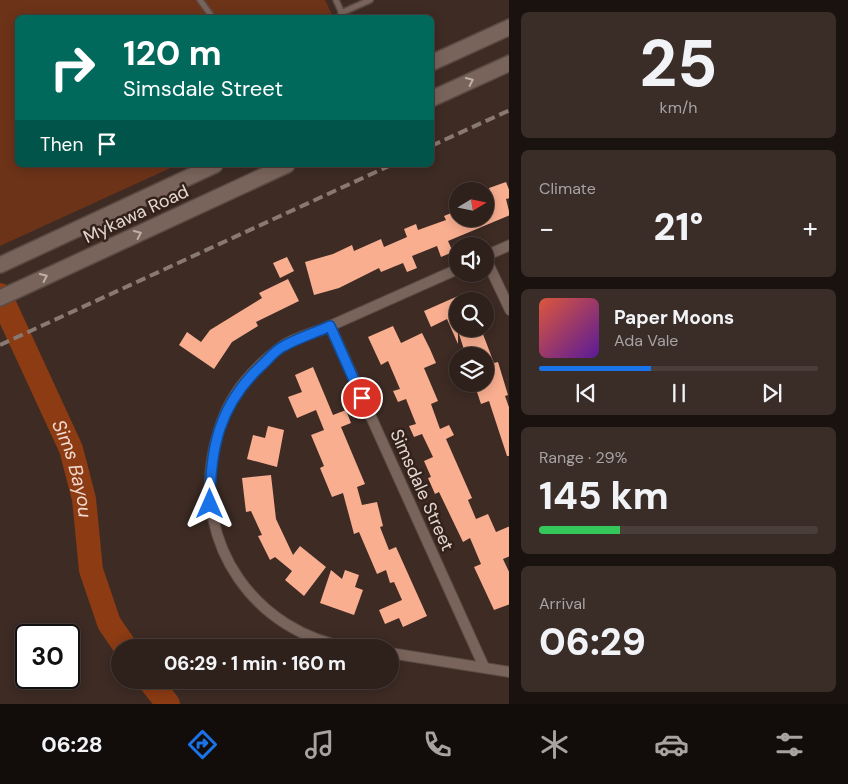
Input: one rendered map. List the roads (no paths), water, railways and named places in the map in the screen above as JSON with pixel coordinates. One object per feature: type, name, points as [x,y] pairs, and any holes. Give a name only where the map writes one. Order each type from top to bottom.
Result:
[{"type":"main road","points":[[434,62],[509,27]]},
{"type":"main road","points":[[434,98],[509,63]]},
{"type":"main road","name":"Mykawa Road","points":[[0,265],[211,167]]},
{"type":"main road","name":"Mykawa Road","points":[[0,298],[283,167]]},
{"type":"street","points":[[494,252],[509,245]]},
{"type":"street","points":[[319,639],[308,636],[277,619],[254,599],[235,574],[218,541],[210,504],[210,467],[218,432],[231,402],[240,388],[283,346],[449,272]]},
{"type":"street","points":[[494,276],[509,310]]},
{"type":"street","name":"Simsdale Street","points":[[330,326],[484,667]]},
{"type":"street","points":[[399,654],[509,672]]},
{"type":"lane","points":[[200,0],[211,15]]},
{"type":"lane","points":[[336,0],[342,15],[370,0]]},
{"type":"waterway","name":"Sims Bayou","points":[[0,295],[71,449],[84,499],[91,570],[109,623],[120,639]]},
{"type":"waterway","name":"Sims Bayou","points":[[156,689],[168,704]]},
{"type":"railway","points":[[434,145],[509,110]]},
{"type":"railway","points":[[0,345],[387,167]]}]
